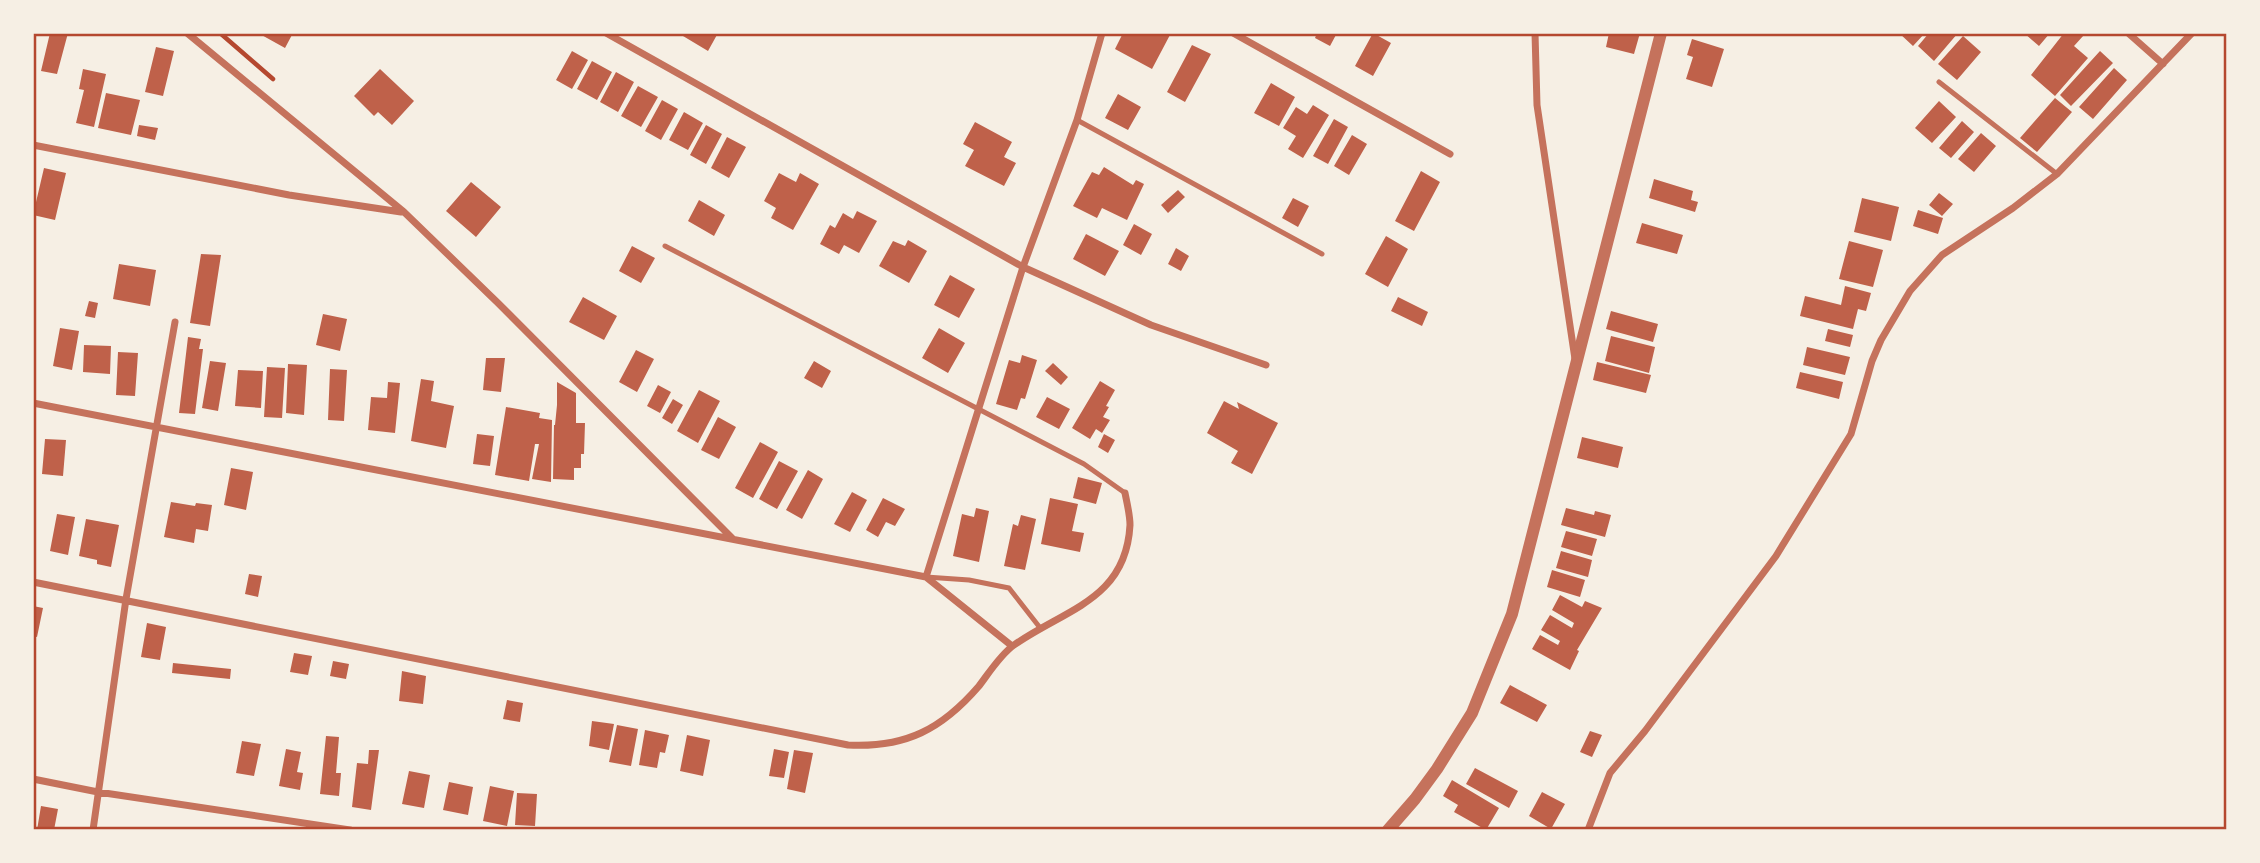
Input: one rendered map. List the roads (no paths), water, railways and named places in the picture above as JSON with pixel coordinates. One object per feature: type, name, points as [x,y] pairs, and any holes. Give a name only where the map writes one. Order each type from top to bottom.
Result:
[{"type":"street","points":[[187,33],[404,212],[732,538]]},
{"type":"street","points":[[606,33],[1023,267],[1151,325],[1266,365]]},
{"type":"street","points":[[926,577],[1023,267],[1077,120],[1102,33]]},
{"type":"street","points":[[1233,33],[1450,154]]},
{"type":"street","points":[[1535,33],[1537,105],[1576,364]]},
{"type":"street","points":[[1388,830],[1415,799],[1444,758],[1472,713],[1499,652],[1516,601],[1661,33]]},
{"type":"street","points":[[2128,33],[2163,64]]},
{"type":"street","points":[[1588,830],[1610,773],[1645,731],[1776,556],[1851,434],[1881,340],[1910,291],[1942,255],[2013,208],[2057,174],[2192,33]]},
{"type":"street","points":[[33,145],[289,194],[404,212]]},
{"type":"street","points":[[93,830],[125,599],[175,321]]},
{"type":"street","points":[[33,403],[926,577],[1012,646]]},
{"type":"street","points":[[33,582],[848,745],[878,747],[934,728],[961,706],[1012,646],[1083,605],[1109,585],[1125,554],[1130,523],[1125,493]]},
{"type":"street","points":[[33,779],[98,792],[350,830]]},
{"type":"lane","points":[[1940,82],[2057,174]]},
{"type":"lane","points":[[1077,120],[1322,254]]},
{"type":"lane","points":[[665,246],[1084,464],[1125,493]]},
{"type":"lane","points":[[926,577],[969,580],[1009,588],[1041,629]]}]
